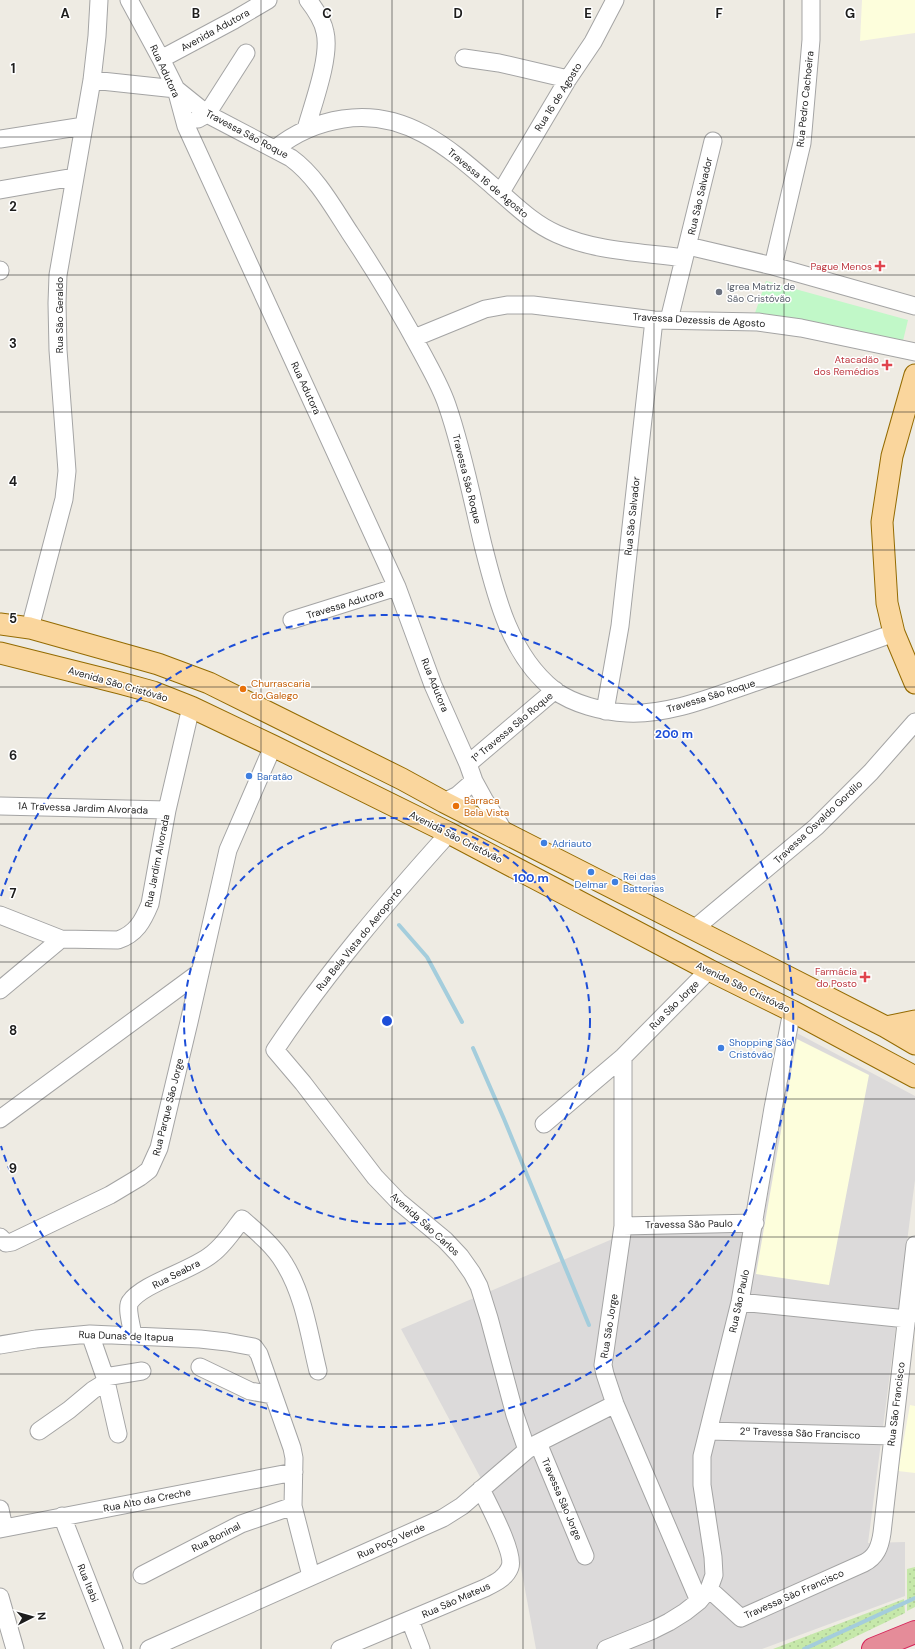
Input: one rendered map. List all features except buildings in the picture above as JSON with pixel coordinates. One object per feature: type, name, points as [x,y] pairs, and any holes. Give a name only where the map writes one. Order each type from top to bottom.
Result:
[{"type":"highway","points":[[879,1646],[915,1632]]},
{"type":"main road","points":[[915,375],[892,456],[882,522],[887,603],[894,633],[915,683]]},
{"type":"main road","points":[[0,624],[30,628],[158,664],[209,683],[402,779],[444,802],[886,1027],[915,1044]]},
{"type":"main road","name":"Avenida São Cristóvão","points":[[0,653],[152,692],[191,707],[449,833],[709,970],[792,1011],[915,1077]]},
{"type":"main road","points":[[886,1027],[915,1021]]},
{"type":"main road","points":[[879,1646],[915,1625]]},
{"type":"street","name":"Rua São Geraldo","points":[[30,628],[64,499],[67,471],[58,350],[58,275],[92,80],[99,0]]},
{"type":"street","name":"Rua Adutora","points":[[129,0],[176,89],[186,126],[397,587],[433,685],[474,781],[505,833]]},
{"type":"street","name":"Avenida Adutora","points":[[161,59],[268,0]]},
{"type":"street","points":[[306,129],[325,57],[327,43],[322,22],[308,0]]},
{"type":"street","name":"Rua 16 de Agosto","points":[[501,192],[568,79],[593,42],[615,0]]},
{"type":"street","name":"Rua Pedro Cachoeira","points":[[773,266],[802,143],[811,40],[811,0]]},
{"type":"street","points":[[186,126],[207,114],[246,54]]},
{"type":"street","points":[[464,58],[499,63],[568,79]]},
{"type":"street","points":[[92,80],[176,89]]},
{"type":"street","name":"Travessa São Roque","points":[[176,89],[207,114],[275,149],[298,163],[336,212],[371,264],[438,382],[453,422],[498,602],[510,632],[521,652],[533,668],[555,690],[583,705],[605,711],[628,713],[671,710],[728,692],[894,633]]},
{"type":"street","name":"Travessa 16 de Agosto","points":[[275,149],[289,138],[319,124],[356,117],[393,121],[410,127],[440,144],[458,156],[501,192],[525,215],[556,234],[570,239],[605,249],[686,252],[773,266],[915,306]]},
{"type":"street","points":[[0,139],[84,126]]},
{"type":"street","name":"Rua São Salvador","points":[[605,711],[620,626],[661,320],[686,252],[713,141]]},
{"type":"street","points":[[0,190],[74,177]]},
{"type":"street","name":"Travessa Dezessis de Agosto","points":[[414,338],[485,309],[507,305],[533,305],[661,320],[758,322],[801,328],[915,352]]},
{"type":"street","name":"Travessa Adutora","points":[[292,620],[397,587]]},
{"type":"street","name":"1ª Travessa São Roque","points":[[468,764],[555,690]]},
{"type":"street","name":"Rua Jardim Alvorada","points":[[61,939],[118,940],[125,938],[133,932],[144,918],[150,904],[167,810],[191,707]]},
{"type":"street","name":"Travessa Osvaldo Gordilo","points":[[694,929],[816,827],[871,772],[915,722]]},
{"type":"street","name":"Rua Parque São Jorge","points":[[0,1237],[4,1242],[12,1242],[110,1195],[149,1170],[159,1148],[228,850],[273,746]]},
{"type":"street","points":[[444,802],[458,795],[474,781]]},
{"type":"street","name":"1A Travessa Jardim Alvorada","points":[[0,806],[167,810]]},
{"type":"street","name":"Rua Bela Vista do Aeroporto","points":[[275,1050],[313,997],[378,913],[449,833]]},
{"type":"street","points":[[0,915],[61,939],[0,990]]},
{"type":"street","name":"Rua São Jorge","points":[[544,1124],[623,1057],[709,970]]},
{"type":"street","points":[[0,1119],[200,972]]},
{"type":"street","name":"Rua São Paulo","points":[[704,1595],[714,1575],[714,1568],[702,1485],[701,1466],[704,1446],[740,1302],[755,1223],[773,1108],[792,1011]]},
{"type":"street","name":"Avenida São Carlos","points":[[275,1050],[303,1083],[375,1177],[398,1202],[445,1240],[460,1256],[472,1273],[479,1286],[489,1318],[521,1437],[532,1446]]},
{"type":"street","name":"Rua São Jorge","points":[[623,1057],[623,1226],[603,1366],[615,1404],[704,1595]]},
{"type":"street","name":"Rua Seabra","points":[[133,1335],[129,1306],[131,1301],[149,1287],[182,1272],[212,1255],[223,1244],[242,1219],[270,1245],[284,1262],[293,1279],[302,1304],[318,1370]]},
{"type":"street","name":"Travessa São Paulo","points":[[623,1226],[755,1223]]},
{"type":"street","name":"Rua São Francisco","points":[[869,1560],[874,1556],[881,1542],[915,1245]]},
{"type":"street","points":[[740,1302],[907,1319]]},
{"type":"street","points":[[90,1334],[106,1380],[118,1434]]},
{"type":"street","name":"Rua Dunas de Itapua","points":[[0,1345],[36,1339],[90,1334],[133,1335],[227,1342],[252,1346],[259,1354],[272,1395]]},
{"type":"street","points":[[200,1367],[250,1391],[272,1395],[290,1437],[294,1458],[293,1506],[311,1576]]},
{"type":"street","points":[[39,1431],[106,1380],[142,1371]]},
{"type":"street","name":"Rua Poço Verde","points":[[149,1649],[443,1518],[462,1506],[532,1446],[615,1404]]},
{"type":"street","name":"2ª Travessa São Francisco","points":[[708,1431],[892,1436]]},
{"type":"street","name":"Travessa São Jorge","points":[[532,1446],[585,1556]]},
{"type":"street","name":"Rua Alto da Creche","points":[[2,1529],[62,1516],[294,1472]]},
{"type":"street","name":"Rua São Mateus","points":[[340,1649],[485,1588],[498,1581],[507,1572],[511,1561],[509,1553],[481,1489]]},
{"type":"street","name":"Rua Boninal","points":[[142,1575],[241,1524],[293,1506]]},
{"type":"street","points":[[0,1509],[2,1529]]},
{"type":"street","name":"Rua Itabi","points":[[62,1516],[114,1649]]},
{"type":"street","name":"Travessa São Francisco","points":[[704,1595],[741,1618],[869,1560]]},
{"type":"street","points":[[606,1649],[669,1622],[704,1595]]},
{"type":"street","points":[[0,1597],[14,1649]]},
{"type":"street","points":[[410,1620],[421,1649]]},
{"type":"shaded area","points":[[862,0],[915,0],[915,33],[860,41]]},
{"type":"shaded area","points":[[795,1032],[915,1096],[915,1180],[868,1543],[905,1542],[905,1596],[762,1649],[536,1649],[517,1546],[401,1329],[629,1232],[762,1229]]},
{"type":"shaded area","points":[[797,1039],[869,1075],[829,1285],[756,1274]]},
{"type":"shaded area","points":[[910,1405],[915,1406],[915,1473],[898,1471]]},
{"type":"green space","points":[[766,281],[908,320],[902,345],[754,316]]},
{"type":"green space","points":[[915,1567],[915,1607],[907,1611],[907,1569]]},
{"type":"green space","points":[[904,1599],[905,1613],[830,1649],[773,1649]]},
{"type":"waterway","points":[[399,925],[427,957],[462,1022]]},
{"type":"waterway","points":[[473,1048],[589,1325]]},
{"type":"waterway","points":[[804,1649],[915,1598]]},
{"type":"place","name":"Pague Menos","points":[[880,266]]},
{"type":"place","name":"Igrea Matriz de São Cristóvão","points":[[719,292]]},
{"type":"place","name":"Atacadão dos Remédios","points":[[887,365]]},
{"type":"place","name":"Churrascaria do Galego","points":[[243,689]]},
{"type":"place","name":"Baratão","points":[[249,776]]},
{"type":"place","name":"Barraca Bela Vista","points":[[456,806]]},
{"type":"place","name":"Adriauto","points":[[544,843]]},
{"type":"place","name":"Delmar","points":[[591,872]]},
{"type":"place","name":"Rei das Batterias","points":[[615,882]]},
{"type":"place","name":"Farmácia do Posto","points":[[865,977]]},
{"type":"place","name":"Shopping São Cristóvão","points":[[721,1048]]}]
